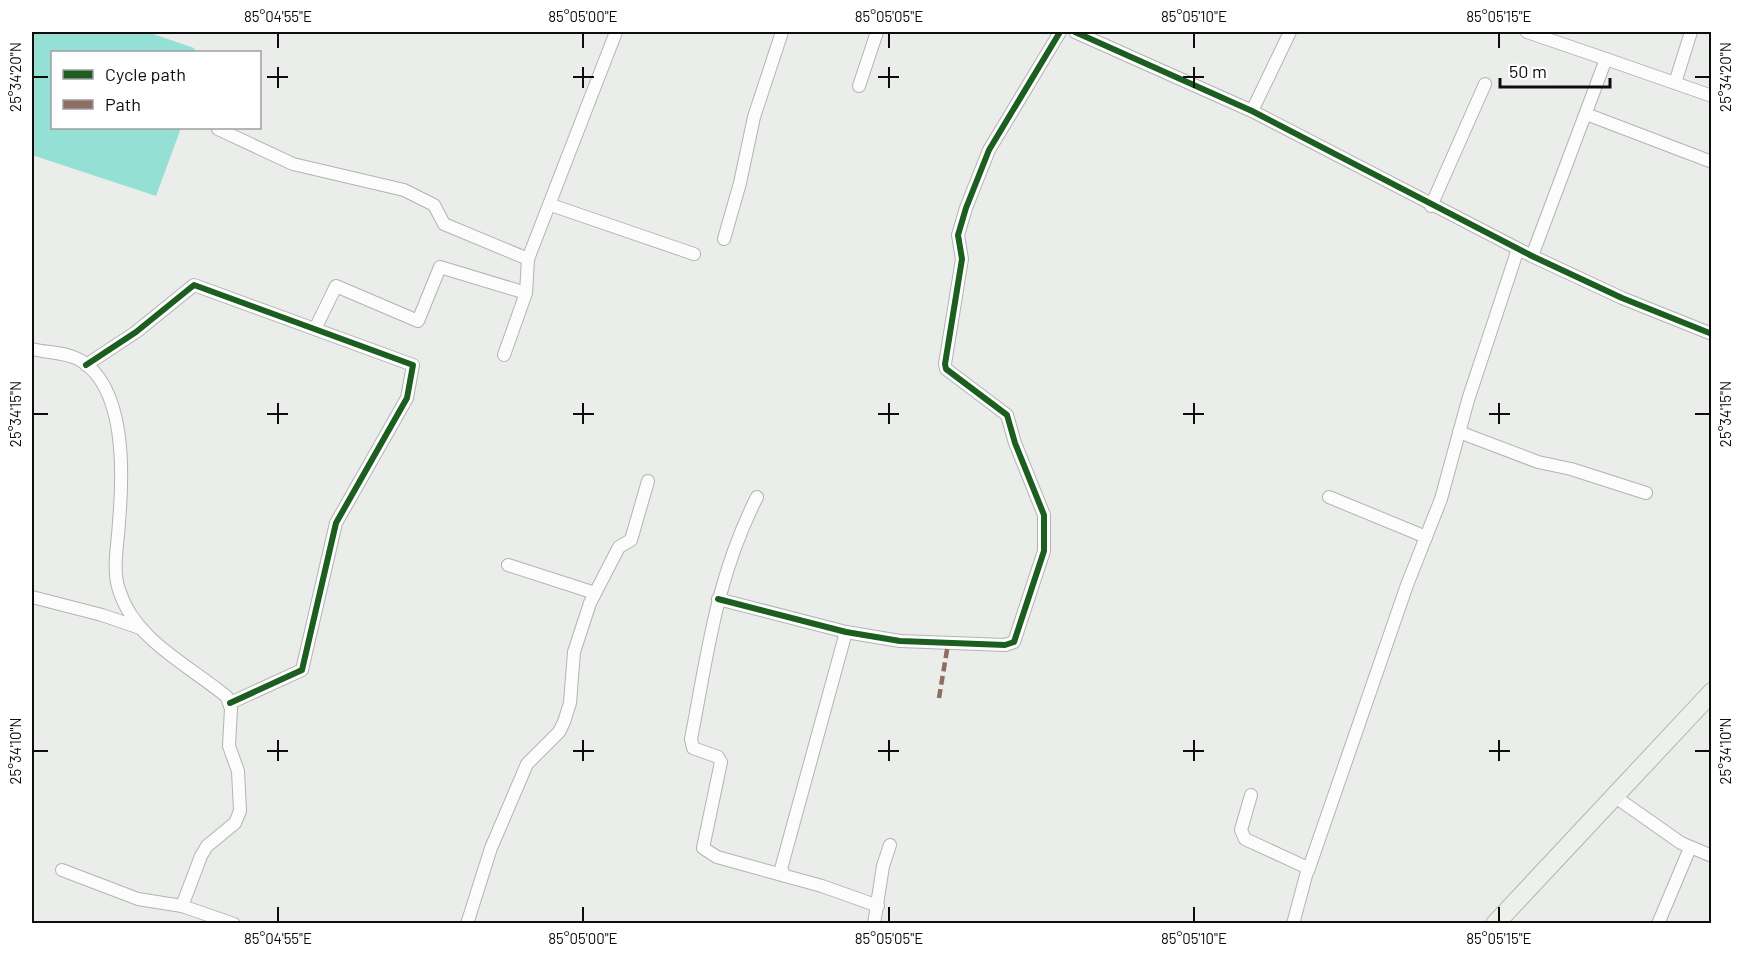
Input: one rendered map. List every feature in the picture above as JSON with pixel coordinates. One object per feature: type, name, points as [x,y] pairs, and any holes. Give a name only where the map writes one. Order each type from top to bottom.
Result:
[{"type":"street","points":[[504,355],[526,293],[528,259],[551,205],[616,32]]},
{"type":"street","points":[[724,239],[740,183],[754,117],[782,32]]},
{"type":"street","points":[[859,86],[877,32]]},
{"type":"street","points":[[718,599],[846,632],[900,641],[1005,645],[1014,642],[1044,551],[1044,515],[1015,443],[1007,415],[946,369],[945,364],[962,259],[958,235],[966,208],[989,150],[1060,32]]},
{"type":"street","points":[[1075,32],[1252,111],[1431,206],[1532,256],[1622,298],[1712,334]]},
{"type":"street","points":[[1252,111],[1290,32]]},
{"type":"street","points":[[1527,32],[1712,96]]},
{"type":"street","points":[[1675,83],[1691,32]]},
{"type":"street","points":[[1532,256],[1606,59]]},
{"type":"street","points":[[1431,206],[1485,84]]},
{"type":"street","points":[[1586,114],[1712,162]]},
{"type":"street","points":[[218,129],[301,166],[404,190],[430,202],[444,225],[528,259]]},
{"type":"street","points":[[551,205],[694,254]]},
{"type":"street","points":[[1293,924],[1308,871],[1441,499],[1459,432],[1518,249]]},
{"type":"street","points":[[315,329],[336,286],[418,321],[440,267],[526,293]]},
{"type":"street","points":[[86,364],[136,332],[194,285],[412,365],[407,398],[336,523],[302,670],[230,703]]},
{"type":"street","points":[[32,350],[73,357],[86,364],[110,397],[114,411],[122,479],[117,577],[125,604],[140,628],[190,672],[227,697],[230,703],[228,734],[238,771],[240,811],[235,823],[207,846],[182,906]]},
{"type":"street","points":[[1459,432],[1538,462],[1571,469],[1646,493]]},
{"type":"street","points":[[467,924],[491,848],[527,764],[559,732],[564,722],[570,703],[574,651],[595,593],[619,547],[631,540],[648,481]]},
{"type":"street","points":[[757,497],[733,547],[718,599],[691,739],[693,748],[718,757],[721,762],[703,848],[717,857],[781,873],[878,906]]},
{"type":"street","points":[[1329,497],[1426,537]]},
{"type":"street","points":[[507,564],[595,593]]},
{"type":"street","points":[[32,597],[102,615],[140,628]]},
{"type":"street","points":[[781,873],[846,632]]},
{"type":"street","points":[[1495,924],[1712,692]]},
{"type":"street","points":[[1251,795],[1241,830],[1245,839],[1305,866],[1308,871]]},
{"type":"street","points":[[1614,796],[1690,848],[1712,856]]},
{"type":"street","points":[[874,924],[883,866],[890,845]]},
{"type":"street","points":[[1658,924],[1690,848]]},
{"type":"street","points":[[62,870],[138,899],[159,905],[182,906],[234,924]]},
{"type":"water","points":[[32,32],[147,32],[194,48],[196,51],[51,51],[51,129],[181,129],[156,196],[32,155]]},
{"type":"marked path","points":[[939,698],[948,644]]},
{"type":"cycle path","points":[[718,599],[846,632],[900,641],[1005,645],[1014,642],[1044,551],[1044,515],[1015,443],[1007,415],[946,369],[945,364],[962,259],[958,235],[966,208],[989,150],[1060,32]]},
{"type":"cycle path","points":[[1075,32],[1252,111],[1532,256],[1622,298],[1712,334]]},
{"type":"cycle path","points":[[86,365],[136,332],[194,285],[413,365],[407,398],[336,523],[302,670],[230,703]]}]
